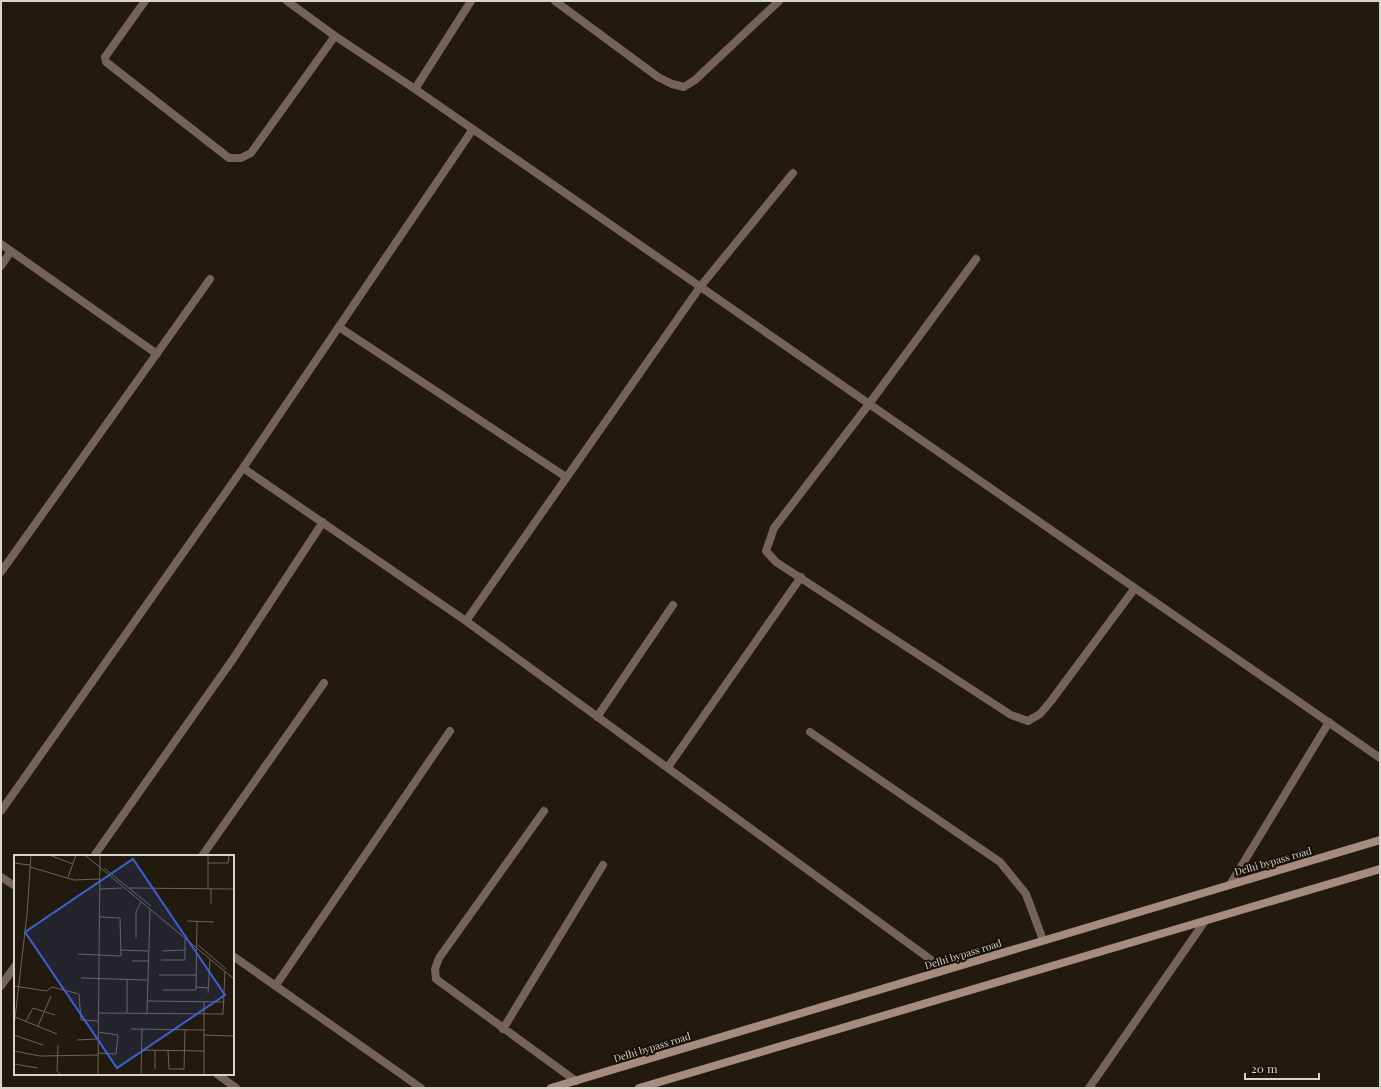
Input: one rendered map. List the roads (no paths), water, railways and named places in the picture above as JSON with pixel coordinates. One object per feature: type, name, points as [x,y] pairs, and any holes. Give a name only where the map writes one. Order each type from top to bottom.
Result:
[{"type":"main road","name":"Delhi bypass road","points":[[551,1088],[1380,840]]},
{"type":"main road","points":[[639,1088],[1380,869]]},
{"type":"street","points":[[145,1],[105,57],[106,62],[229,158],[241,158],[251,153],[335,36]]},
{"type":"street","points":[[415,89],[471,1]]},
{"type":"street","points":[[555,1],[658,77],[672,84],[684,86],[695,80],[779,1]]},
{"type":"street","points":[[291,2],[335,36],[473,129],[1380,758]]},
{"type":"street","points":[[1,811],[243,468],[473,129]]},
{"type":"street","points":[[466,621],[700,287],[793,173]]},
{"type":"street","points":[[1,244],[157,354]]},
{"type":"street","points":[[1,266],[11,251]]},
{"type":"street","points":[[976,259],[869,404],[774,528],[766,551],[776,562],[1011,715],[1028,721],[1040,714],[1051,701],[1134,588]]},
{"type":"street","points":[[1,572],[210,279]]},
{"type":"street","points":[[339,327],[566,477]]},
{"type":"street","points":[[243,468],[466,621],[945,970]]},
{"type":"street","points":[[95,855],[233,659],[322,522]]},
{"type":"street","points":[[668,767],[801,577]]},
{"type":"street","points":[[597,717],[673,605]]},
{"type":"street","points":[[203,855],[324,684]]},
{"type":"street","points":[[1231,884],[1329,722]]},
{"type":"street","points":[[276,985],[450,731]]},
{"type":"street","points":[[810,732],[1000,862],[1026,894],[1043,940]]},
{"type":"street","points":[[544,811],[439,958],[435,969],[436,979],[502,1029],[576,1081]]},
{"type":"street","points":[[502,1029],[603,865]]},
{"type":"street","points":[[1,876],[14,885]]},
{"type":"street","points":[[1089,1088],[1205,921]]},
{"type":"street","points":[[234,957],[421,1088]]},
{"type":"street","points":[[1,986],[14,967]]},
{"type":"street","points":[[218,1075],[236,1088]]}]
